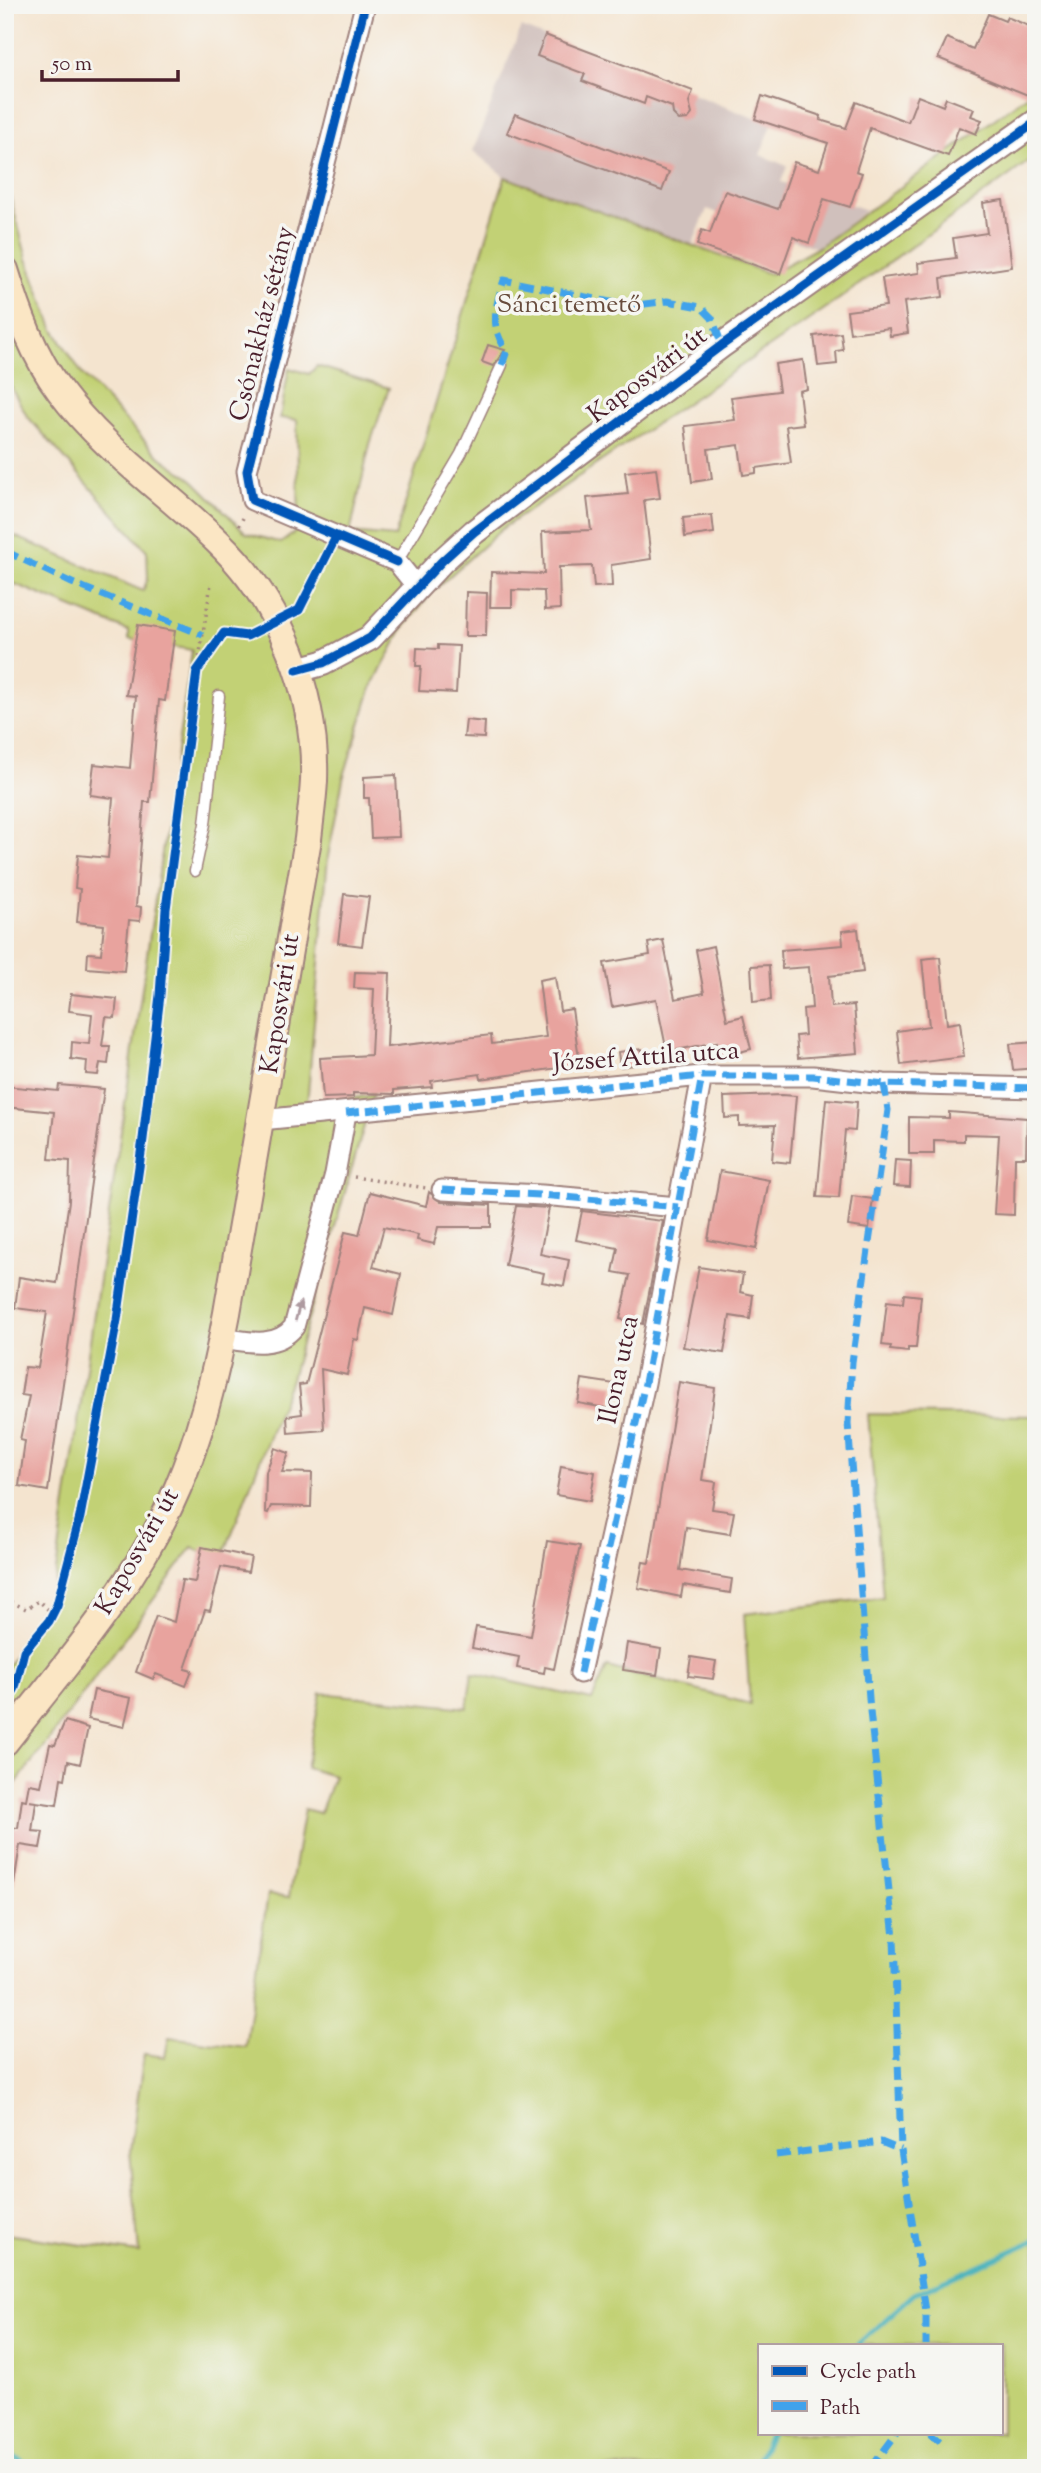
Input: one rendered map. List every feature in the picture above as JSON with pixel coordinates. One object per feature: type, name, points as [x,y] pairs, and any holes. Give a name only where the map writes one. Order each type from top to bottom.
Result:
[{"type":"main road","name":"Kaposvári út","points":[[5,270],[29,337],[58,388],[99,435],[219,542],[243,570],[277,623],[297,670],[312,738],[314,780],[308,839],[223,1338],[199,1429],[177,1488],[151,1541],[95,1626],[5,1742]]},
{"type":"street","name":"Csónakház sétány","points":[[365,5],[247,471],[253,500],[397,562]]},
{"type":"street","name":"Kaposvári út","points":[[297,670],[323,663],[361,644],[382,627],[417,587],[474,532],[722,345],[1036,122]]},
{"type":"street","points":[[397,562],[417,587]]},
{"type":"street","name":"József Attila utca","points":[[261,1120],[702,1076],[813,1076],[884,1084],[1036,1088]]},
{"type":"street","name":"Ilona utca","points":[[580,1673],[645,1383],[702,1076]]},
{"type":"street","points":[[223,1338],[269,1341],[281,1339],[294,1327],[335,1174],[346,1113]]},
{"type":"street","points":[[442,1190],[542,1195],[678,1207]]},
{"type":"lane","points":[[397,562],[461,454],[502,365]]},
{"type":"lane","points":[[195,871],[205,824],[219,696]]},
{"type":"path","points":[[195,681],[211,584]]},
{"type":"path","points":[[197,671],[211,652]]},
{"type":"path","points":[[335,1174],[442,1190]]},
{"type":"path","points":[[5,1599],[26,1609],[39,1601],[53,1613]]},
{"type":"path","points":[[15,1688],[24,1651]]},
{"type":"path","points":[[5,1681],[21,1663]]},
{"type":"shaded area","points":[[521,27],[772,125],[760,155],[787,166],[781,182],[866,210],[817,248],[707,209],[692,246],[505,177],[473,151]]},
{"type":"green space","name":"Sánci temető","points":[[1036,89],[1036,156],[835,302],[503,528],[432,592],[402,630],[371,689],[343,779],[328,856],[307,1105],[373,1095],[290,1382],[222,1559],[192,1548],[5,1798],[5,1669],[51,1605],[192,650],[129,639],[129,631],[5,580],[5,532],[143,591],[148,578],[147,551],[27,416],[5,376],[5,178],[27,259],[53,328],[82,374],[160,457],[193,480],[246,533],[281,543],[299,529],[297,420],[280,418],[289,368],[309,374],[317,366],[389,388],[370,444],[350,533],[395,537],[505,177],[770,274],[817,248]]},
{"type":"green space","points":[[868,1414],[1036,1416],[1036,2468],[5,2468],[5,2234],[139,2253],[130,2151],[144,2054],[165,2057],[169,2037],[245,2047],[268,1894],[289,1897],[304,1809],[320,1813],[334,1776],[306,1768],[321,1693],[467,1708],[472,1673],[592,1700],[607,1667],[750,1704],[744,1614],[883,1597]]},
{"type":"building","points":[[988,14],[1005,21],[1007,17],[1036,29],[1036,81],[1030,96],[938,58],[947,38],[973,49]]},
{"type":"building","points":[[545,35],[693,91],[689,102],[692,114],[688,119],[679,120],[673,114],[672,107],[646,97],[644,104],[582,81],[585,74],[537,56]]},
{"type":"building","points":[[762,96],[821,116],[820,120],[846,128],[856,102],[908,122],[918,96],[943,106],[946,98],[974,109],[971,116],[982,120],[976,134],[959,127],[948,156],[870,128],[856,171],[862,173],[850,207],[824,199],[809,243],[793,237],[780,274],[697,245],[702,230],[710,233],[725,191],[778,209],[794,162],[819,170],[828,143],[755,119]]},
{"type":"building","points":[[515,114],[669,172],[662,191],[507,133]]},
{"type":"building","points":[[1003,200],[1012,267],[941,278],[943,297],[904,302],[908,333],[890,336],[889,328],[850,333],[847,311],[886,306],[882,278],[919,273],[918,263],[956,258],[953,238],[987,233],[983,203]]},
{"type":"building","points":[[841,333],[843,350],[836,351],[837,364],[818,366],[814,336]]},
{"type":"building","points":[[488,345],[505,350],[493,366],[482,362]]},
{"type":"building","points":[[803,360],[807,389],[799,391],[803,424],[786,426],[791,463],[756,468],[756,473],[743,475],[739,445],[708,449],[712,479],[692,482],[685,426],[735,420],[731,397],[779,391],[775,364]]},
{"type":"building","points":[[656,468],[660,498],[644,500],[651,559],[611,565],[612,586],[594,587],[592,566],[559,567],[560,609],[545,610],[544,591],[512,590],[512,607],[490,607],[491,572],[544,574],[542,532],[591,530],[587,498],[628,494],[625,472]]},
{"type":"building","points":[[712,515],[714,533],[685,537],[683,518]]},
{"type":"building","points":[[466,592],[487,593],[486,636],[465,636]]},
{"type":"building","points":[[138,625],[175,631],[165,701],[159,700],[150,802],[144,802],[136,906],[141,907],[140,921],[129,920],[124,971],[87,968],[88,953],[101,954],[104,925],[77,922],[80,889],[75,888],[78,855],[108,858],[113,798],[90,795],[94,764],[130,768],[136,696],[126,695]]},
{"type":"building","points":[[438,645],[459,646],[456,693],[419,691],[421,666],[416,666],[417,648],[438,649]]},
{"type":"building","points":[[466,720],[485,722],[484,738],[464,737]]},
{"type":"building","points":[[396,775],[399,837],[371,838],[369,798],[364,798],[364,777]]},
{"type":"building","points":[[344,894],[369,897],[362,946],[338,943]]},
{"type":"building","points":[[858,929],[863,972],[829,976],[831,1007],[854,1005],[858,1053],[798,1058],[796,1036],[805,1035],[803,1009],[812,1008],[809,967],[782,969],[781,950],[843,945],[842,931]]},
{"type":"building","points":[[663,940],[675,999],[704,993],[696,950],[713,946],[727,1020],[743,1016],[751,1049],[721,1057],[717,1042],[667,1052],[656,999],[612,1007],[604,963],[650,955],[648,943]]},
{"type":"building","points":[[940,957],[947,1024],[960,1022],[964,1057],[901,1065],[897,1031],[929,1026],[922,959]]},
{"type":"building","points":[[769,965],[771,1000],[753,1002],[751,966]]},
{"type":"building","points":[[355,972],[390,973],[387,1047],[491,1035],[492,1044],[546,1037],[539,980],[555,977],[560,1011],[572,1009],[580,1065],[481,1079],[480,1074],[431,1081],[432,1087],[394,1090],[394,1094],[353,1093],[353,1097],[323,1098],[320,1058],[371,1055],[374,989],[354,988]]},
{"type":"building","points":[[71,994],[117,999],[115,1018],[106,1017],[102,1046],[110,1046],[108,1064],[100,1063],[98,1075],[86,1074],[87,1061],[71,1059],[72,1042],[89,1044],[92,1014],[69,1011]]},
{"type":"building","points":[[1036,1042],[1036,1068],[1013,1070],[1010,1044]]},
{"type":"building","points":[[642,1049],[643,1064],[620,1067],[618,1052]]},
{"type":"building","points":[[59,1085],[104,1089],[48,1491],[19,1486],[25,1441],[20,1440],[29,1396],[21,1395],[25,1367],[38,1368],[47,1312],[15,1308],[19,1277],[57,1283],[69,1201],[70,1161],[49,1159],[54,1112],[5,1107],[5,1086],[58,1091]]},
{"type":"building","points":[[796,1096],[790,1163],[772,1161],[775,1125],[739,1126],[739,1117],[725,1118],[724,1097]]},
{"type":"building","points":[[826,1099],[857,1102],[855,1131],[845,1130],[839,1198],[817,1197]]},
{"type":"building","points":[[949,1112],[1027,1118],[1026,1157],[1015,1157],[1014,1215],[994,1214],[999,1135],[964,1134],[964,1141],[934,1140],[934,1154],[909,1154],[909,1117],[949,1118]]},
{"type":"building","points":[[895,1160],[911,1161],[910,1187],[893,1186]]},
{"type":"building","points":[[720,1171],[769,1180],[756,1249],[708,1240]]},
{"type":"building","points":[[370,1192],[426,1206],[429,1192],[441,1202],[491,1205],[491,1227],[438,1227],[434,1244],[417,1240],[418,1235],[384,1227],[373,1267],[401,1274],[393,1315],[365,1308],[358,1340],[354,1339],[347,1375],[321,1369],[324,1430],[288,1433],[287,1416],[302,1414],[299,1385],[306,1384],[345,1232],[359,1235]]},
{"type":"building","points":[[852,1196],[873,1199],[869,1229],[848,1226]]},
{"type":"building","points":[[516,1206],[549,1208],[540,1254],[569,1260],[564,1286],[542,1282],[544,1273],[505,1265]]},
{"type":"building","points":[[582,1211],[663,1221],[643,1324],[620,1319],[630,1275],[613,1272],[618,1248],[576,1240]]},
{"type":"building","points":[[699,1267],[743,1274],[740,1292],[753,1295],[750,1319],[730,1316],[724,1353],[683,1347]]},
{"type":"building","points":[[904,1294],[921,1296],[916,1348],[908,1348],[908,1352],[890,1350],[891,1346],[882,1345],[887,1301],[903,1303]]},
{"type":"building","points":[[582,1379],[615,1384],[611,1409],[578,1403]]},
{"type":"building","points":[[679,1382],[715,1388],[702,1480],[716,1482],[712,1509],[734,1512],[730,1534],[686,1527],[680,1570],[732,1579],[730,1593],[683,1585],[681,1597],[638,1588],[643,1562],[649,1563]]},
{"type":"building","points":[[275,1448],[289,1453],[282,1472],[312,1473],[311,1507],[271,1506],[268,1513],[265,1512],[266,1472]]},
{"type":"building","points":[[561,1466],[595,1472],[590,1501],[556,1495]]},
{"type":"building","points":[[547,1541],[580,1546],[554,1669],[545,1667],[544,1673],[517,1668],[519,1657],[472,1648],[476,1627],[531,1636]]},
{"type":"building","points":[[202,1547],[251,1557],[248,1572],[221,1567],[210,1611],[205,1610],[185,1669],[192,1671],[186,1686],[156,1674],[153,1679],[136,1672],[156,1616],[174,1622],[182,1580],[195,1582]]},
{"type":"building","points":[[627,1643],[661,1649],[657,1675],[623,1670]]},
{"type":"building","points":[[691,1657],[716,1661],[713,1679],[688,1676]]},
{"type":"building","points":[[94,1690],[131,1698],[124,1727],[88,1719]]},
{"type":"building","points":[[65,1721],[88,1728],[80,1764],[68,1761],[65,1779],[61,1778],[57,1805],[36,1802],[32,1831],[43,1832],[40,1848],[20,1845],[14,1884],[5,1884],[5,1827],[18,1828],[22,1799],[26,1800],[29,1784],[41,1786],[50,1744],[55,1745]]},
{"type":"waterway","points":[[858,2344],[914,2294],[1036,2240]]},
{"type":"waterway","points":[[754,2468],[771,2434]]},
{"type":"waterway","points":[[5,2453],[36,2468]]},
{"type":"marked path","points":[[502,365],[507,351],[501,342],[495,317],[504,280],[630,306],[667,301],[701,307],[712,318],[722,345]]},
{"type":"marked path","points":[[5,551],[72,583],[203,635]]},
{"type":"marked path","points":[[346,1113],[702,1076],[813,1076],[884,1084],[1036,1088]]},
{"type":"marked path","points":[[580,1673],[645,1383],[702,1076]]},
{"type":"marked path","points":[[884,1084],[888,1110],[852,1362],[848,1423],[870,1711],[894,1938],[901,2150],[926,2311],[926,2344]]},
{"type":"marked path","points":[[442,1190],[542,1195],[678,1207]]},
{"type":"marked path","points":[[776,2155],[881,2142],[901,2150]]},
{"type":"marked path","points":[[871,2468],[896,2434]]},
{"type":"marked path","points":[[931,2434],[940,2441]]},
{"type":"cycle path","points":[[365,5],[247,471],[252,500],[397,562]]},
{"type":"cycle path","points":[[297,670],[323,663],[370,638],[442,561],[474,532],[722,345],[1036,122]]},
{"type":"cycle path","points":[[5,1706],[15,1688],[24,1651],[49,1621],[57,1605],[80,1517],[117,1320],[143,1139],[160,995],[166,909],[197,671],[224,633],[247,636],[299,610],[336,537]]}]
